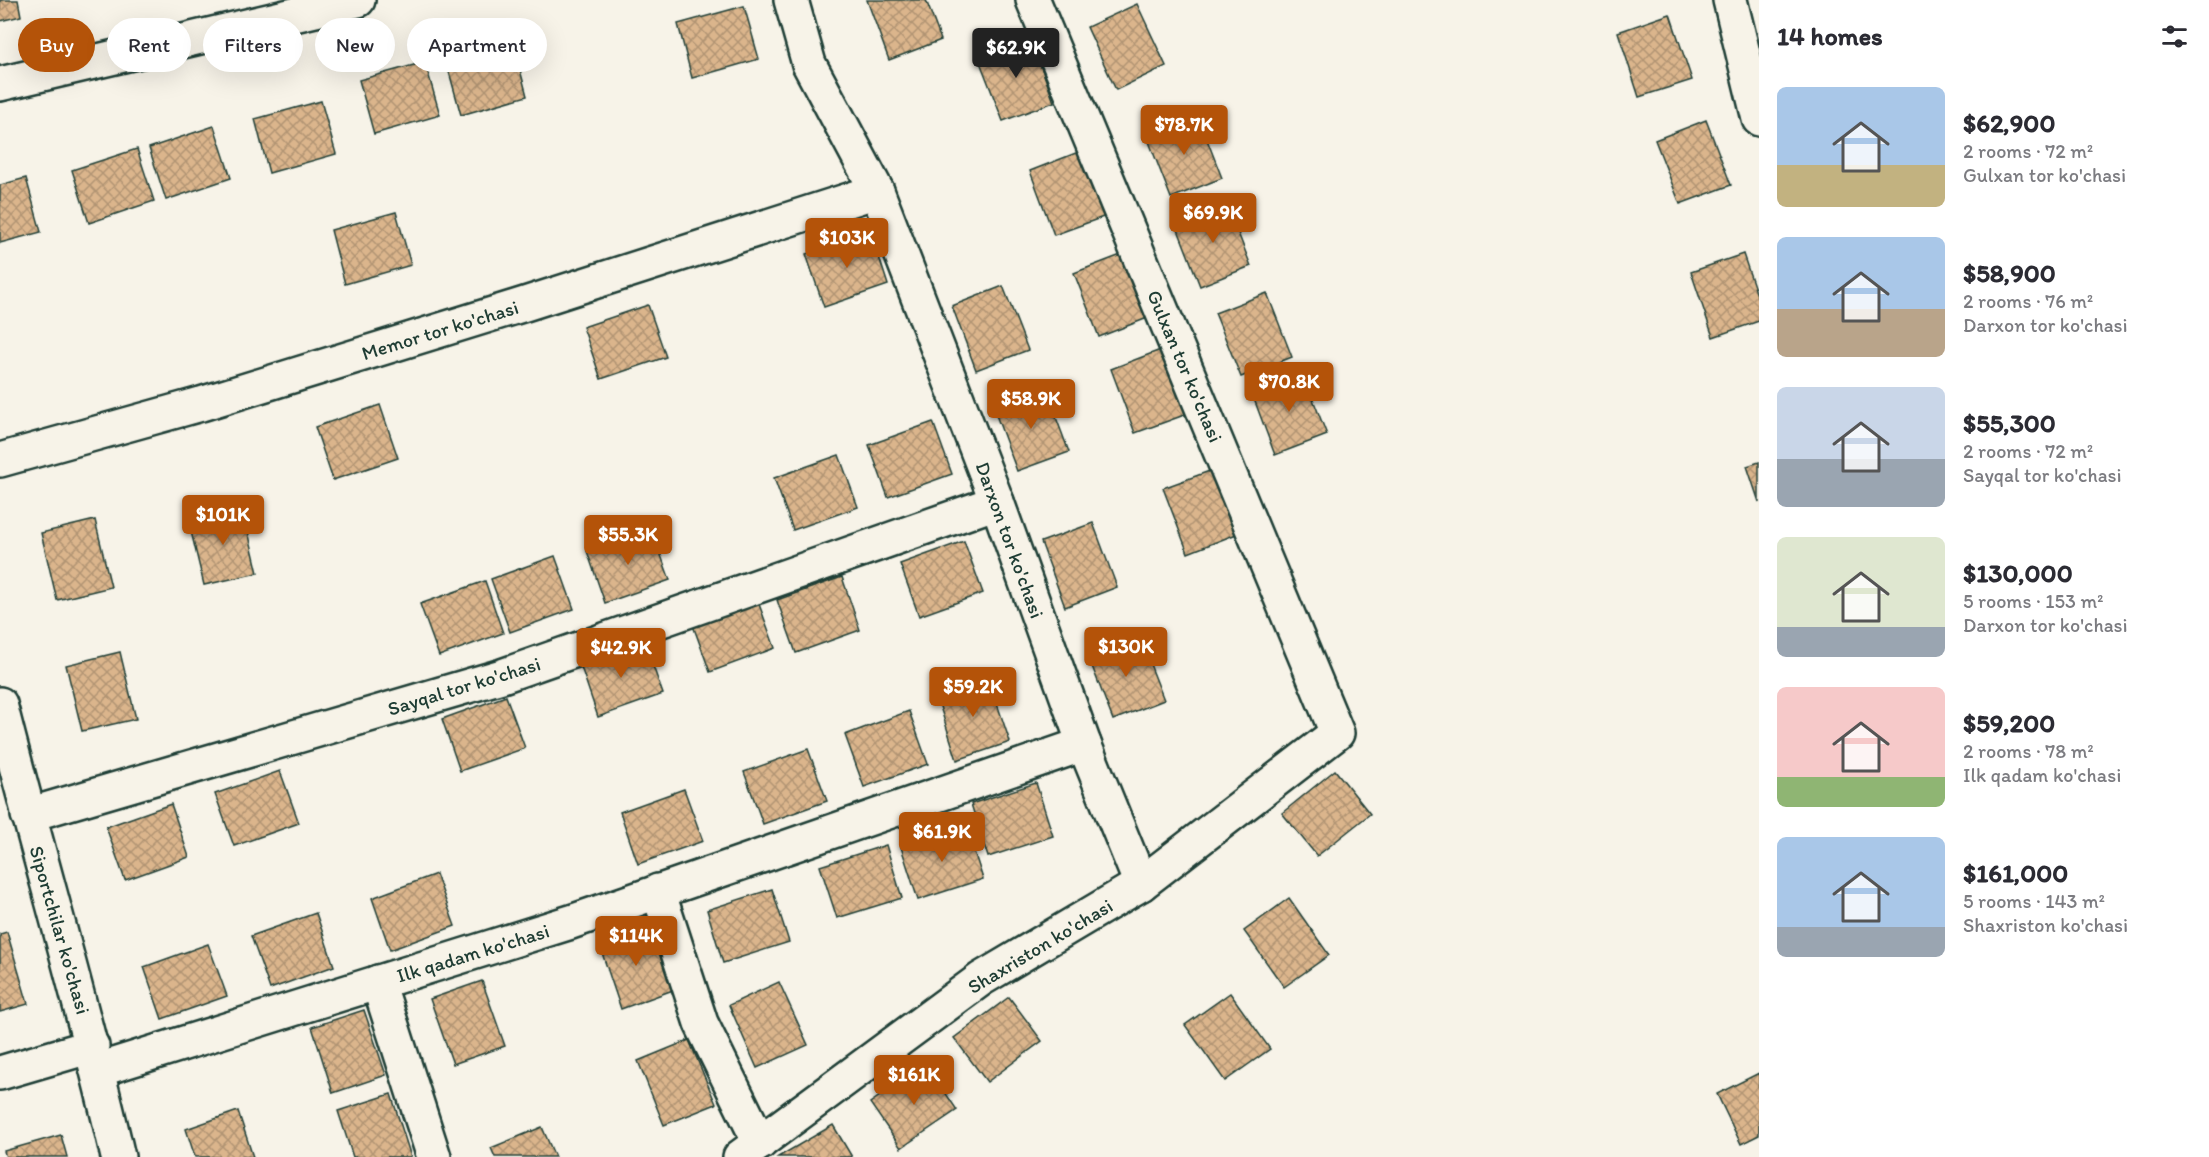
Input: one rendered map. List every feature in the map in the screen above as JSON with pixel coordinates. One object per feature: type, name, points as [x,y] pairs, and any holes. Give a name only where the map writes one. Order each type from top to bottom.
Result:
[{"type":"street","points":[[0,84],[358,0]]},
{"type":"street","name":"Darxon tor ko'chasi","points":[[791,0],[809,64],[877,191],[997,502],[1084,744],[1142,884]]},
{"type":"street","name":"Gulxan tor ko'chasi","points":[[1033,0],[1337,733]]},
{"type":"street","points":[[1730,0],[1759,119]]},
{"type":"street","name":"Memor tor ko'chasi","points":[[0,460],[224,397],[525,304],[877,191]]},
{"type":"street","name":"Sayqal tor ko'chasi","points":[[28,815],[502,676],[997,502]]},
{"type":"street","name":"Siportchilar ko'chasi","points":[[0,704],[95,1058],[118,1157]]},
{"type":"street","name":"Shaxriston ko'chasi","points":[[750,1150],[981,979],[1142,884],[1337,733]]},
{"type":"street","name":"Ilk qadam ko'chasi","points":[[0,1073],[95,1058],[378,982],[571,922],[1084,744]]},
{"type":"street","points":[[658,891],[701,1023],[750,1150]]},
{"type":"street","points":[[378,982],[434,1157]]},
{"type":"building","points":[[0,0],[18,0],[21,16],[0,21]]},
{"type":"building","points":[[867,0],[926,0],[941,40],[889,60]]},
{"type":"building","points":[[1137,4],[1166,66],[1116,90],[1087,27]]},
{"type":"building","points":[[744,6],[759,59],[692,78],[678,24]]},
{"type":"building","points":[[1670,14],[1692,80],[1639,97],[1618,32]]},
{"type":"building","points":[[1030,37],[1054,102],[1003,121],[978,57]]},
{"type":"building","points":[[407,67],[407,72],[428,72],[440,115],[374,134],[359,80]]},
{"type":"building","points":[[449,72],[521,72],[527,96],[461,115]]},
{"type":"building","points":[[321,101],[336,154],[269,173],[255,119]]},
{"type":"building","points":[[1197,114],[1222,178],[1171,198],[1146,134]]},
{"type":"building","points":[[1706,120],[1731,185],[1680,204],[1655,140]]},
{"type":"building","points":[[214,126],[231,178],[166,200],[149,148]]},
{"type":"building","points":[[137,149],[154,201],[89,223],[72,170]]},
{"type":"building","points":[[1081,151],[1106,216],[1054,235],[1030,171]]},
{"type":"building","points":[[26,178],[41,232],[0,243],[0,185]]},
{"type":"building","points":[[1226,202],[1251,266],[1200,286],[1175,222]]},
{"type":"building","points":[[396,212],[411,265],[345,284],[331,230]]},
{"type":"building","points":[[871,232],[888,285],[824,307],[806,254]]},
{"type":"building","points":[[1126,253],[1150,317],[1099,337],[1074,273]]},
{"type":"building","points":[[1743,254],[1759,301],[1759,321],[1713,337],[1691,272]]},
{"type":"building","points":[[1003,286],[1028,350],[976,370],[952,306]]},
{"type":"building","points":[[1267,293],[1292,357],[1241,377],[1215,313]]},
{"type":"building","points":[[648,305],[666,357],[601,379],[583,327]]},
{"type":"building","points":[[1163,349],[1187,414],[1135,433],[1111,369]]},
{"type":"building","points":[[1302,371],[1327,435],[1275,455],[1251,391]]},
{"type":"building","points":[[1045,388],[1069,452],[1017,471],[993,407]]},
{"type":"building","points":[[380,405],[398,458],[333,480],[315,427]]},
{"type":"building","points":[[933,422],[952,474],[888,497],[869,445]]},
{"type":"building","points":[[839,455],[858,507],[793,530],[774,478]]},
{"type":"building","points":[[1759,462],[1759,502],[1747,466]]},
{"type":"building","points":[[1215,469],[1239,533],[1188,553],[1163,488]]},
{"type":"building","points":[[242,506],[258,573],[204,585],[188,519]]},
{"type":"building","points":[[95,520],[111,587],[57,600],[41,533]]},
{"type":"building","points":[[1093,523],[1117,587],[1065,607],[1041,542]]},
{"type":"building","points":[[651,528],[670,580],[605,603],[587,551]]},
{"type":"building","points":[[964,541],[983,593],[919,616],[900,564]]},
{"type":"building","points":[[555,556],[574,609],[510,632],[491,579]]},
{"type":"building","points":[[842,577],[860,630],[796,653],[777,600]]},
{"type":"building","points":[[485,581],[503,633],[439,656],[420,604]]},
{"type":"building","points":[[756,596],[775,648],[710,672],[691,620]]},
{"type":"building","points":[[1139,636],[1164,700],[1113,720],[1088,656]]},
{"type":"building","points":[[644,641],[663,694],[598,717],[580,664]]},
{"type":"building","points":[[120,652],[136,719],[82,731],[66,665]]},
{"type":"building","points":[[988,677],[1010,742],[957,760],[936,694]]},
{"type":"building","points":[[506,696],[525,748],[460,771],[442,719]]},
{"type":"building","points":[[909,711],[928,764],[864,787],[845,735]]},
{"type":"building","points":[[808,749],[827,801],[763,824],[744,772]]},
{"type":"building","points":[[1335,770],[1370,814],[1317,856],[1282,813]]},
{"type":"building","points":[[280,771],[299,823],[234,846],[215,794]]},
{"type":"building","points":[[1036,783],[1053,836],[988,857],[971,804]]},
{"type":"building","points":[[684,789],[703,841],[638,864],[620,812]]},
{"type":"building","points":[[171,804],[189,857],[125,880],[106,827]]},
{"type":"building","points":[[966,827],[983,879],[918,900],[901,847]]},
{"type":"building","points":[[886,845],[902,898],[837,918],[820,866]]},
{"type":"building","points":[[436,874],[455,926],[390,950],[372,898]]},
{"type":"building","points":[[772,889],[789,942],[723,963],[707,910]]},
{"type":"building","points":[[1289,898],[1329,955],[1284,987],[1244,931]]},
{"type":"building","points":[[316,913],[334,966],[270,989],[251,936]]},
{"type":"building","points":[[651,926],[673,990],[621,1009],[599,944]]},
{"type":"building","points":[[7,932],[28,1004],[0,1012],[0,934]]},
{"type":"building","points":[[208,944],[227,996],[162,1019],[144,967]]},
{"type":"building","points":[[482,981],[505,1046],[453,1064],[430,999]]},
{"type":"building","points":[[779,982],[808,1045],[757,1068],[729,1005]]},
{"type":"building","points":[[1230,993],[1270,1049],[1225,1081],[1185,1025]]},
{"type":"building","points":[[1009,997],[1042,1041],[987,1082],[954,1038]]},
{"type":"building","points":[[364,1010],[386,1075],[333,1093],[312,1027]]},
{"type":"building","points":[[689,1040],[716,1104],[664,1125],[638,1061]]},
{"type":"building","points":[[926,1064],[957,1110],[901,1148],[870,1103]]},
{"type":"building","points":[[1759,1073],[1759,1135],[1741,1144],[1717,1094]]},
{"type":"building","points":[[391,1094],[411,1157],[353,1157],[338,1111]]},
{"type":"building","points":[[238,1111],[253,1157],[195,1157],[186,1129]]},
{"type":"building","points":[[833,1125],[852,1157],[778,1157]]},
{"type":"building","points":[[542,1127],[555,1157],[495,1157],[491,1148]]},
{"type":"building","points":[[61,1135],[67,1157],[6,1157],[4,1151]]}]
